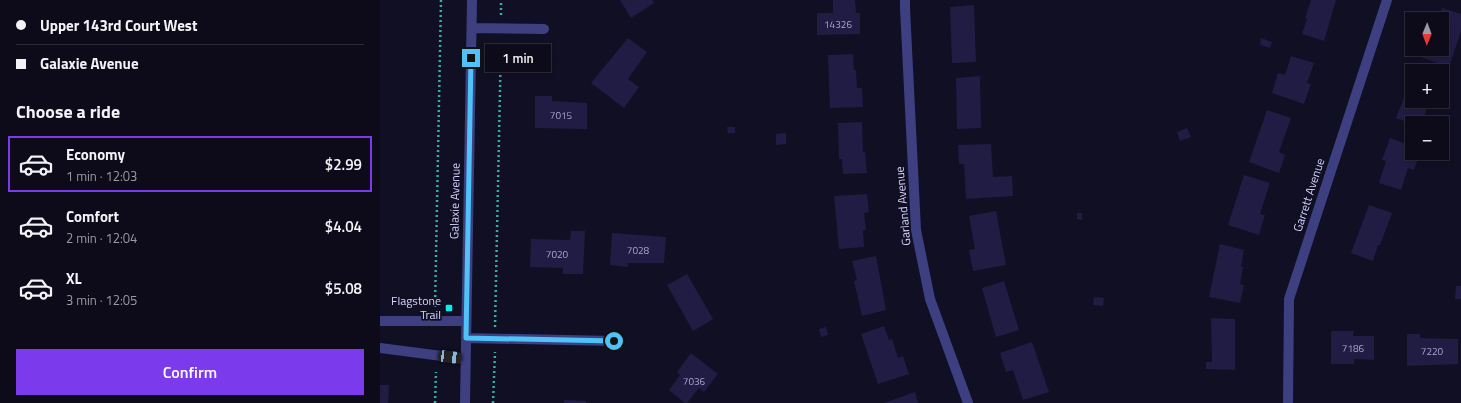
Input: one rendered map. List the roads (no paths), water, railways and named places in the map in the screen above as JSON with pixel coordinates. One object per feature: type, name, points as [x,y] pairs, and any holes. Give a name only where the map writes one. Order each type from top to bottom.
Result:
[{"type":"street","name":"Galaxie Avenue","points":[[465,403],[472,0]]},
{"type":"street","name":"Garland Avenue","points":[[905,0],[916,230],[930,299],[968,403]]},
{"type":"street","name":"Garrett Avenue","points":[[1288,403],[1289,299],[1387,0]]},
{"type":"street","points":[[472,28],[544,29]]},
{"type":"street","points":[[380,320],[466,321]]},
{"type":"street","points":[[466,338],[614,341]]},
{"type":"street","points":[[380,348],[465,359]]},
{"type":"place","name":"Flagstone Trail","points":[[449,308]]}]
